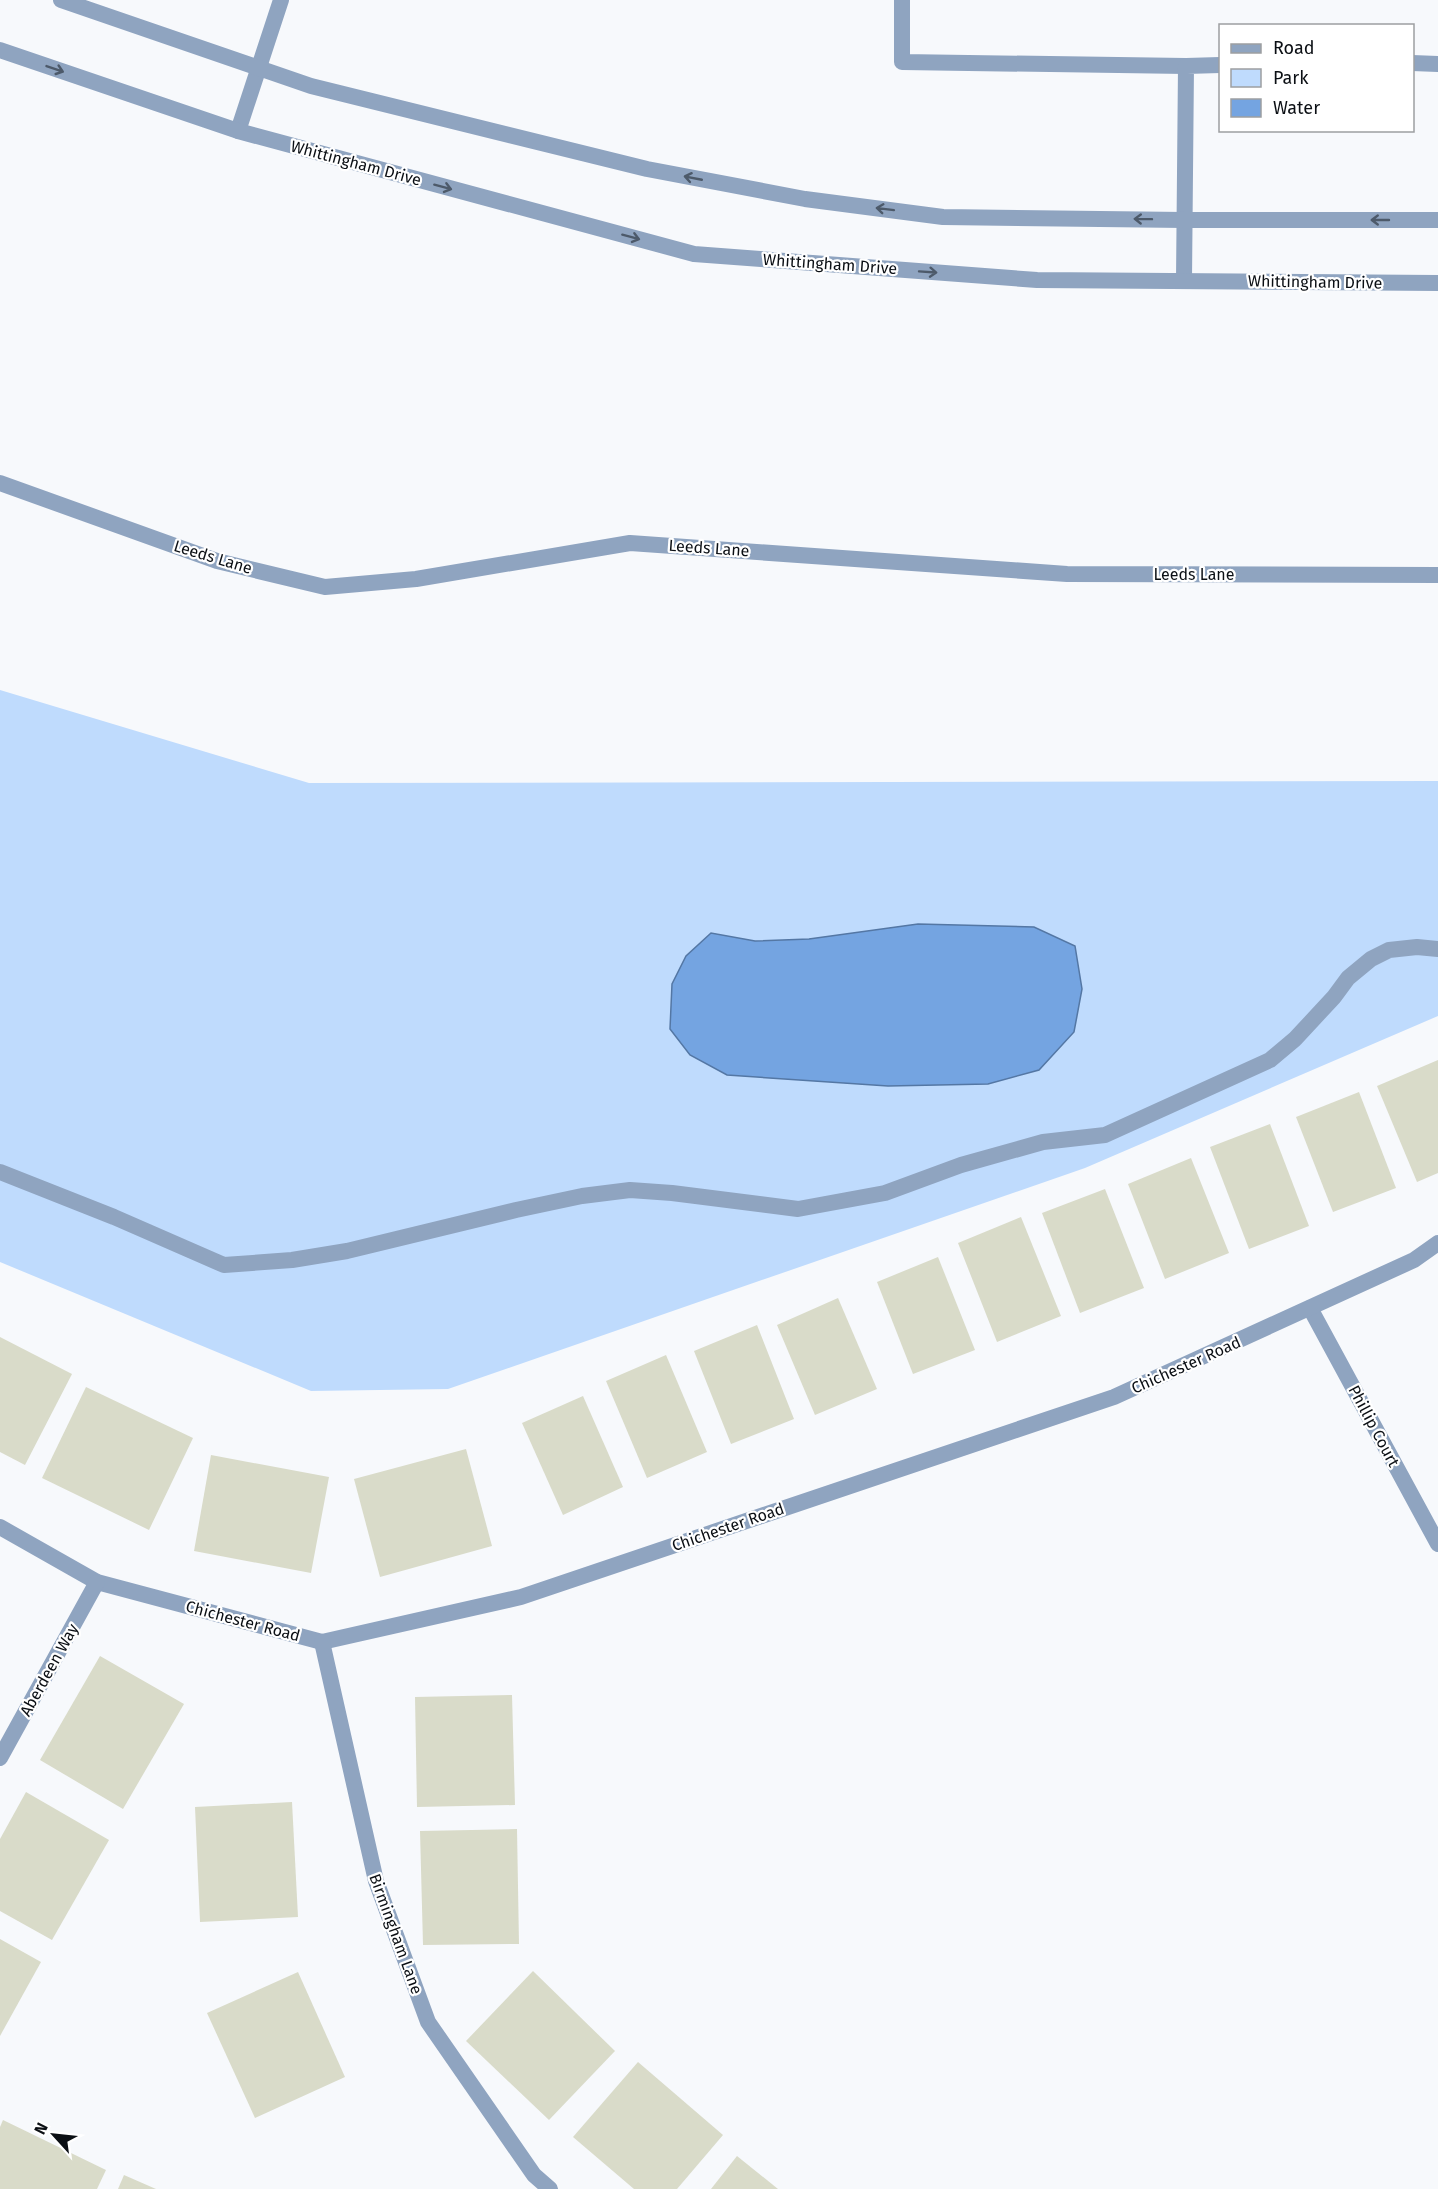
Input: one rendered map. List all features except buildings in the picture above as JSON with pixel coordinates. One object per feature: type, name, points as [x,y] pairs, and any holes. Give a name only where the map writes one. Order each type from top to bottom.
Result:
[{"type":"street","points":[[61,0],[311,86],[647,169],[805,199],[943,217],[1438,220]]},
{"type":"street","points":[[238,131],[281,0]]},
{"type":"street","points":[[902,0],[902,62],[1186,66],[1219,64]]},
{"type":"street","name":"Whittingham Drive","points":[[0,50],[238,131],[693,254],[1037,280],[1438,283]]},
{"type":"street","points":[[1414,63],[1438,64]]},
{"type":"street","points":[[1184,280],[1186,66]]},
{"type":"street","name":"Leeds Lane","points":[[0,483],[217,561],[325,587],[416,579],[630,543],[1067,574],[1438,575]]},
{"type":"street","points":[[0,1172],[114,1217],[224,1265],[292,1260],[347,1251],[516,1209],[582,1196],[630,1190],[672,1192],[798,1209],[885,1193],[961,1166],[1043,1142],[1105,1135],[1270,1060],[1295,1039],[1334,997],[1348,978],[1371,959],[1389,950],[1417,947],[1438,949]]},
{"type":"street","name":"Chichester Road","points":[[0,1527],[97,1582],[322,1642],[521,1597],[1114,1397],[1414,1260],[1438,1243]]},
{"type":"street","name":"Phillip Court","points":[[1310,1308],[1438,1544]]},
{"type":"street","name":"Aberdeen Way","points":[[0,1758],[97,1582]]},
{"type":"street","name":"Birmingham Lane","points":[[322,1642],[376,1881],[428,2022],[534,2175],[550,2189]]},
{"type":"green space","points":[[0,690],[309,783],[1438,781],[1438,1016],[1085,1168],[448,1389],[311,1391],[0,1262]]},
{"type":"water","points":[[918,924],[1034,927],[1075,946],[1082,989],[1074,1032],[1039,1070],[988,1084],[888,1086],[727,1075],[690,1055],[670,1029],[672,984],[686,956],[711,933],[755,941],[809,939]]}]
